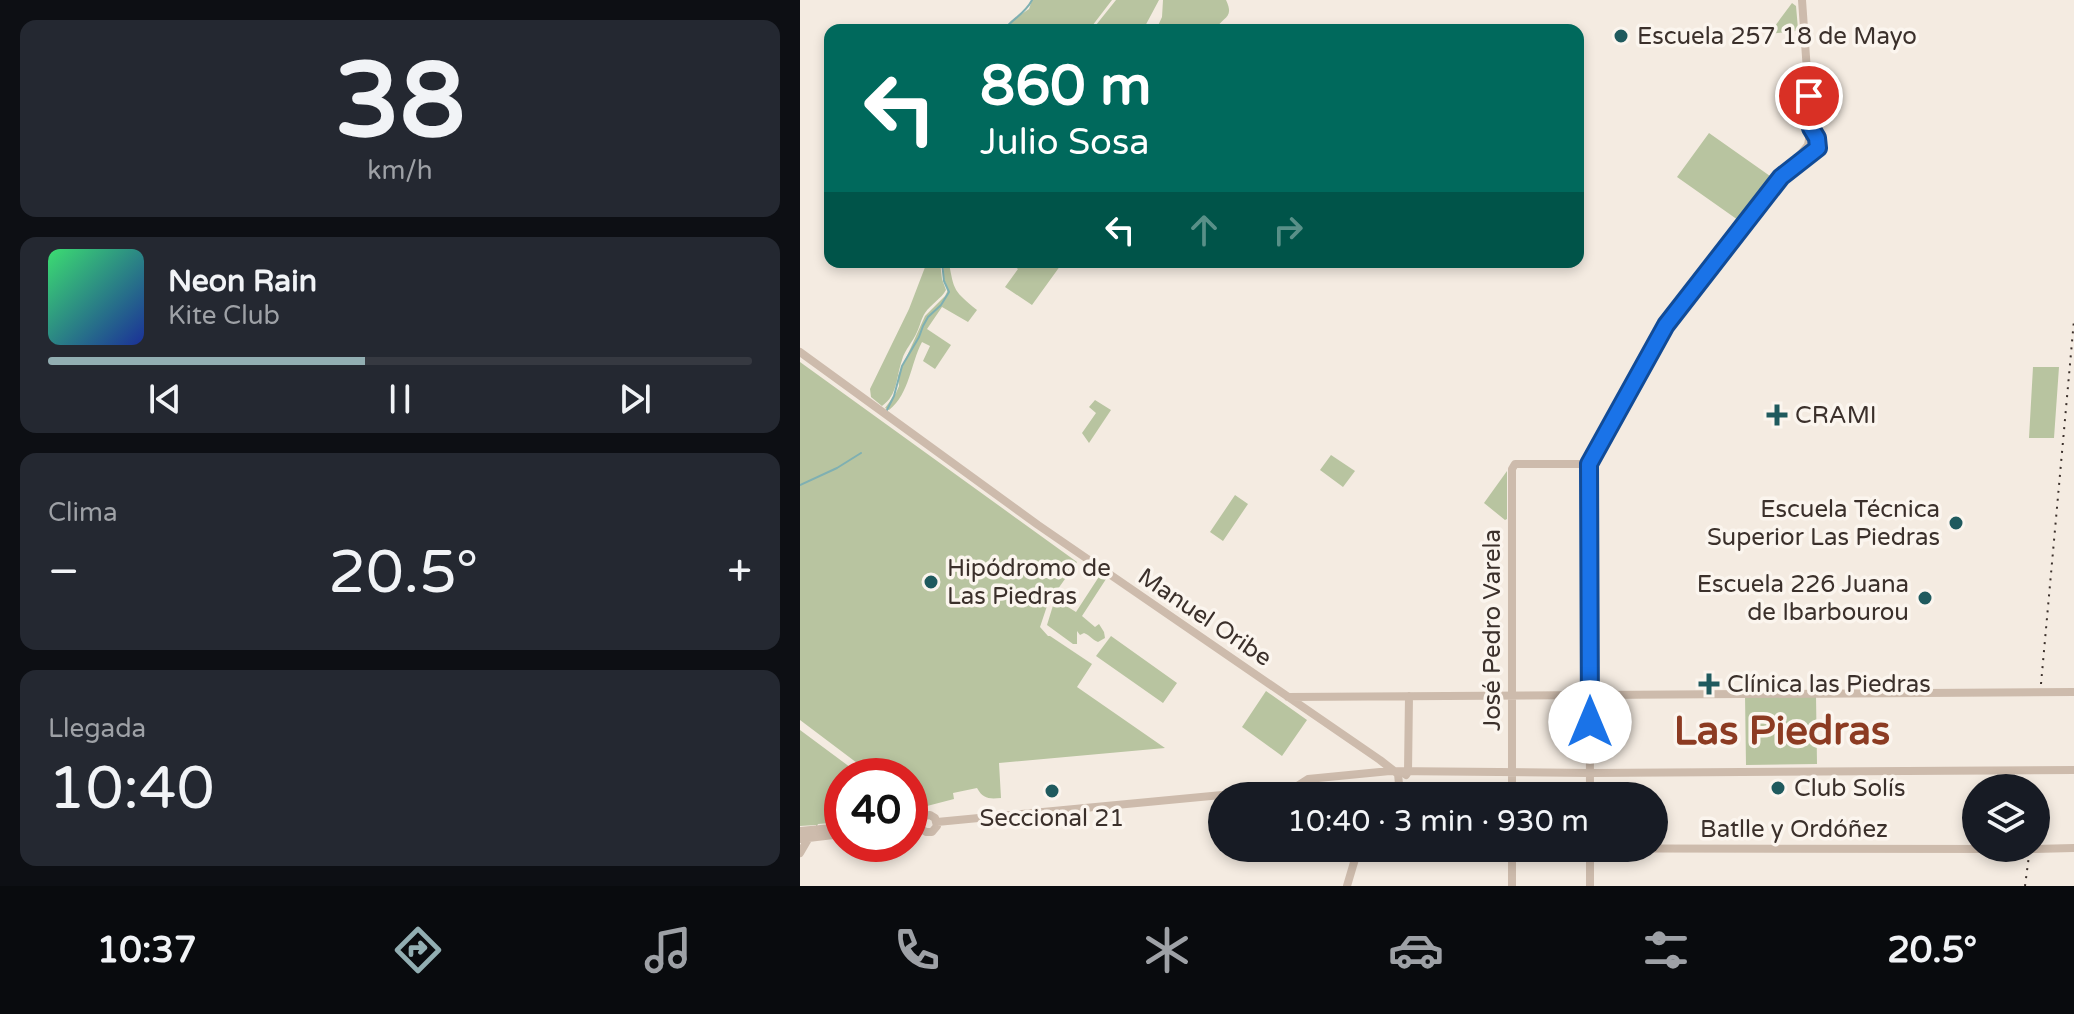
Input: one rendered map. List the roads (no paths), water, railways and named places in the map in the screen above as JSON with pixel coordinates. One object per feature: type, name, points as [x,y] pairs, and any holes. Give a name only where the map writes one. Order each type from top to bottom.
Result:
[{"type":"street","points":[[1590,782],[1589,464],[1666,325],[1781,177],[1805,152],[1811,128],[1802,0]]},
{"type":"street","name":"Manuel Oribe","points":[[800,352],[1078,553],[1380,760],[1390,772]]},
{"type":"street","name":"José Pedro Varela","points":[[1512,782],[1512,469],[1515,464],[1589,464]]},
{"type":"street","points":[[1288,697],[2074,692]]},
{"type":"street","points":[[1400,782],[1408,772],[1409,696]]},
{"type":"street","points":[[1303,782],[1308,779],[1390,772],[2074,770]]},
{"type":"street","points":[[1390,772],[1399,777],[1399,782]]},
{"type":"street","points":[[1383,782],[1381,778],[1390,772]]},
{"type":"street","points":[[937,822],[1208,796]]},
{"type":"street","points":[[928,815],[937,822],[936,828],[928,832]]},
{"type":"street","points":[[800,831],[808,835],[800,853]]},
{"type":"street","name":"Batlle y Ordóñez","points":[[1668,848],[1962,849]]},
{"type":"street","name":"Batlle y Ordóñez","points":[[2050,849],[2074,848]]},
{"type":"street","points":[[1347,886],[1356,862]]},
{"type":"street","points":[[1512,862],[1512,886]]},
{"type":"street","points":[[1590,862],[1590,886]]},
{"type":"waterway","points":[[1009,24],[1032,0]]},
{"type":"waterway","points":[[886,412],[902,366],[928,317],[949,292],[943,268]]},
{"type":"waterway","points":[[800,485],[861,453]]},
{"type":"railway","points":[[2041,684],[2074,320]]},
{"type":"railway","points":[[2025,886],[2028,862]]},
{"type":"place","name":"Escuela 257 18 de Mayo","points":[[1621,36]]},
{"type":"place","name":"CRAMI","points":[[1777,415]]},
{"type":"place","name":"Escuela Técnica Superior Las Piedras","points":[[1956,523]]},
{"type":"place","name":"Hipódromo de Las Piedras","points":[[931,582]]},
{"type":"place","name":"Escuela 226 Juana de Ibarbourou","points":[[1925,598]]},
{"type":"place","name":"Clínica las Piedras","points":[[1709,684]]},
{"type":"place","name":"Club Solís","points":[[1778,788]]},
{"type":"place","name":"Seccional 21","points":[[1052,791]]},
{"type":"district","name":"Las Piedras","points":[[1782,730]]}]
